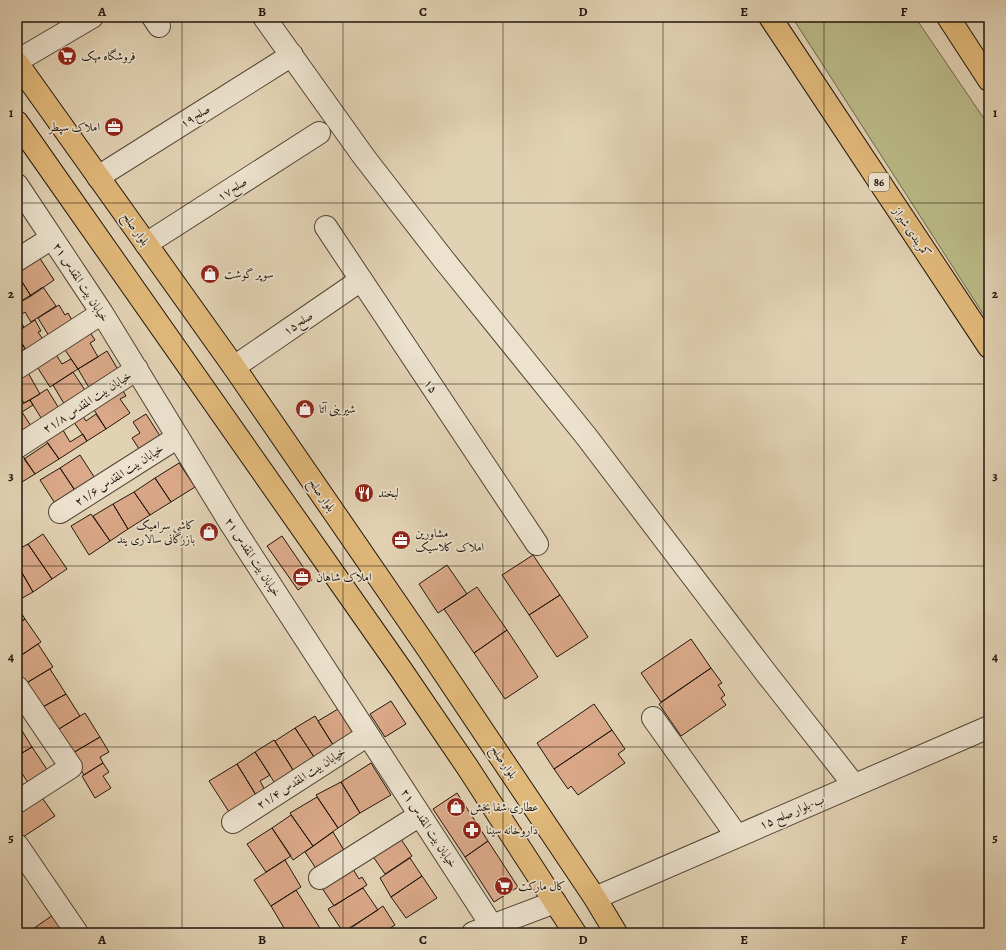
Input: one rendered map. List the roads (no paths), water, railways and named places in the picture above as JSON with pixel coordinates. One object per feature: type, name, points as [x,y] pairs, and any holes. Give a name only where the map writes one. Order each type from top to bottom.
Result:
[{"type":"main road","name":"کمربندی شیراز","points":[[770,17],[989,347]]},
{"type":"main road","points":[[948,17],[989,80]]},
{"type":"main road","name":"بلوار صلح","points":[[17,62],[234,367],[428,649],[595,898],[616,933]]},
{"type":"main road","points":[[17,122],[400,668],[468,768],[575,933]]},
{"type":"main road","points":[[400,668],[428,649]]},
{"type":"street","points":[[17,62],[92,17]]},
{"type":"street","points":[[264,17],[374,169],[444,260],[586,436],[766,673],[854,785]]},
{"type":"street","name":"صلح۱۹","points":[[98,177],[292,55]]},
{"type":"street","name":"صلح۱۷","points":[[146,244],[319,133]]},
{"type":"street","name":"خیابان بیت المقدس ۲۱","points":[[17,185],[102,313],[231,524],[420,815],[483,930]]},
{"type":"street","name":"۱۵","points":[[326,227],[537,544]]},
{"type":"street","points":[[17,260],[52,238]]},
{"type":"street","name":"صلح۱۵","points":[[234,367],[361,280]]},
{"type":"street","points":[[17,368],[102,313]]},
{"type":"street","name":"خیابان بیت المقدس ۲۱/۸","points":[[17,447],[137,369]]},
{"type":"street","name":"خیابان بیت المقدس ۲۱/۶","points":[[60,512],[178,437]]},
{"type":"street","points":[[17,687],[71,768],[17,802]]},
{"type":"street","points":[[653,718],[737,836]]},
{"type":"street","name":"۱۵ ب-بلوار صلح","points":[[595,898],[989,726]]},
{"type":"street","name":"خیابان بیت المقدس ۲۱/۴","points":[[233,822],[368,735]]},
{"type":"street","points":[[320,878],[420,815]]},
{"type":"street","points":[[17,845],[77,933]]},
{"type":"street","points":[[483,930],[555,902]]},
{"type":"place","name":"فروشگاه مهک","points":[[67,56]]},
{"type":"place","name":"املاک سپطر","points":[[114,127]]},
{"type":"place","name":"سوپر گوشت","points":[[210,274]]},
{"type":"place","name":"شیرینی آتا","points":[[305,409]]},
{"type":"place","name":"لبخند","points":[[364,493]]},
{"type":"place","name":"کاشی سرامیک بازرگانی سالاری یند","points":[[209,532]]},
{"type":"place","name":"مشاورین املاک کلاسیک","points":[[401,540]]},
{"type":"place","name":"املاک شاهان","points":[[302,577]]},
{"type":"place","name":"عطاری شفا بخش","points":[[456,807]]},
{"type":"place","name":"داروخانه سینا","points":[[472,830]]},
{"type":"place","name":"کال مارکت","points":[[504,886]]}]
